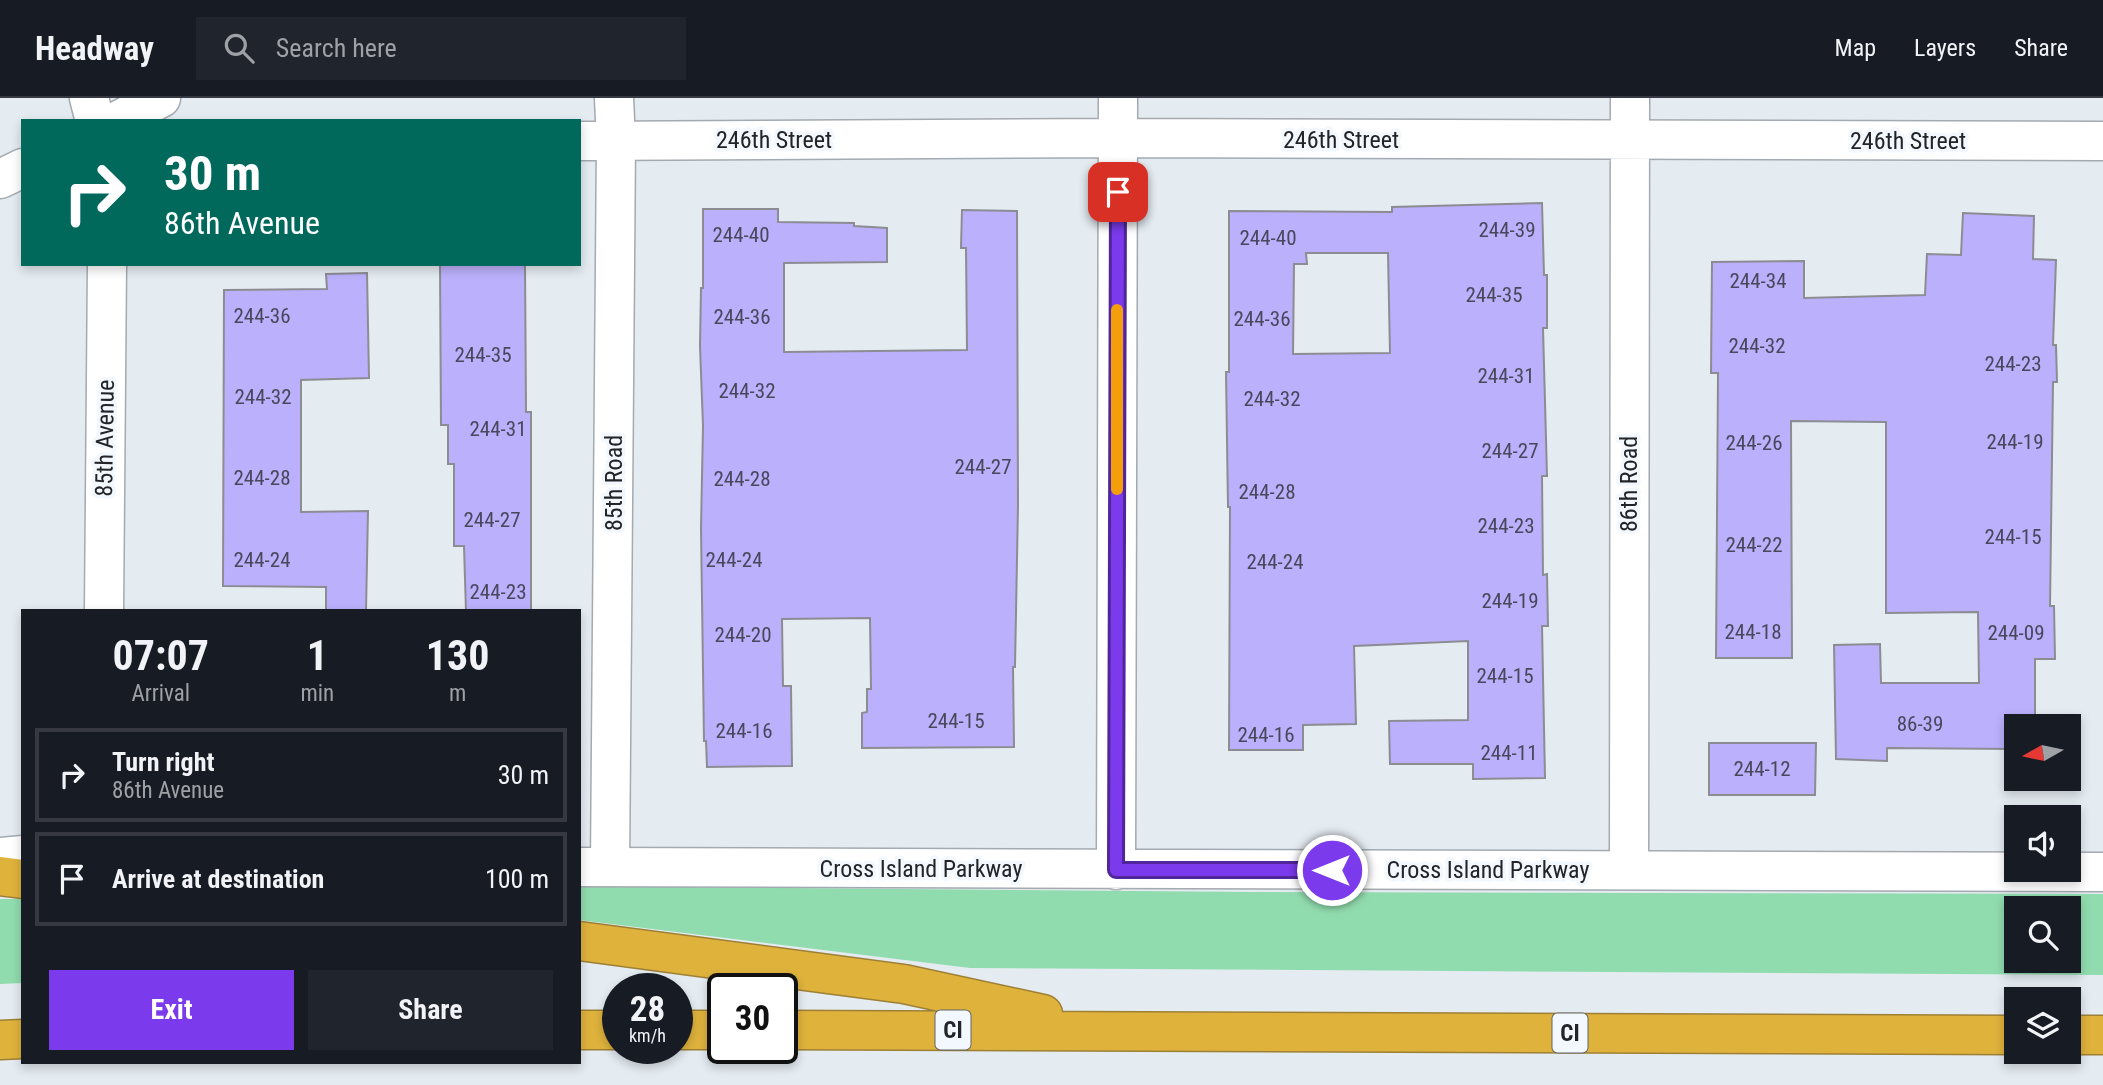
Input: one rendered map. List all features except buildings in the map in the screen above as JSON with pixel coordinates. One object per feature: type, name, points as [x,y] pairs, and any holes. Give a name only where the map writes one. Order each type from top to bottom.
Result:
[{"type":"highway","points":[[0,876],[21,879]]},
{"type":"highway","points":[[581,941],[904,984],[1124,1032]]},
{"type":"highway","points":[[581,1030],[602,1030]]},
{"type":"highway","name":"CI","points":[[798,1030],[2004,1035]]},
{"type":"highway","points":[[2081,1035],[2103,1035]]},
{"type":"highway","points":[[0,1040],[21,1039]]},
{"type":"street","points":[[89,98],[94,119]]},
{"type":"street","points":[[121,119],[161,98]]},
{"type":"street","name":"85th Road","points":[[595,867],[598,141],[614,98]]},
{"type":"street","points":[[1116,870],[1118,98]]},
{"type":"street","name":"86th Road","points":[[1629,870],[1630,98]]},
{"type":"street","name":"246th Street","points":[[598,141],[1118,138],[2103,141]]},
{"type":"street","points":[[0,179],[21,169]]},
{"type":"street","name":"85th Avenue","points":[[104,609],[107,266]]},
{"type":"street","points":[[0,857],[21,855]]},
{"type":"street","name":"Cross Island Parkway","points":[[595,867],[2103,872]]},
{"type":"green space","points":[[581,886],[1251,892],[2103,894],[2103,975],[970,968],[581,920]]},
{"type":"green space","points":[[0,899],[21,899],[21,983],[0,984]]},
{"type":"slow traffic","points":[[1117,310],[1117,489]]},
{"type":"route","points":[[1118,192],[1116,870],[1332,870]]}]
